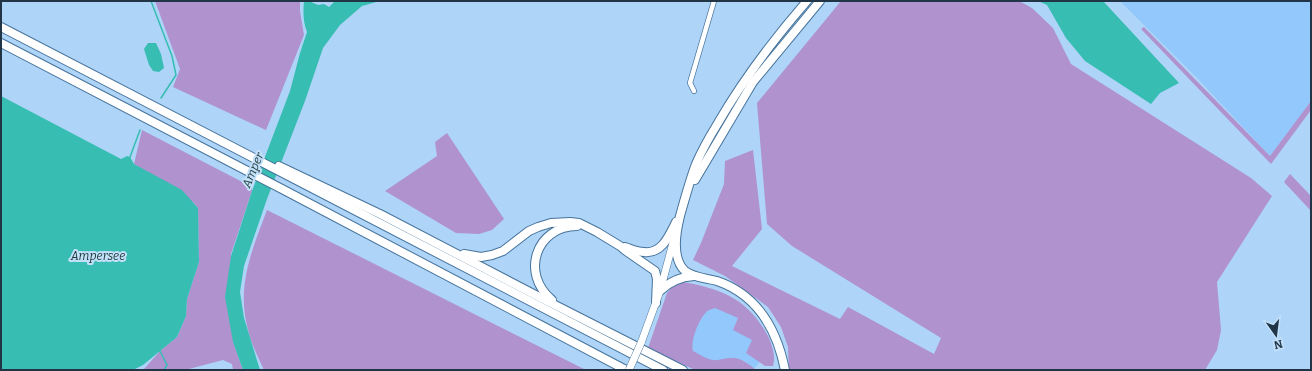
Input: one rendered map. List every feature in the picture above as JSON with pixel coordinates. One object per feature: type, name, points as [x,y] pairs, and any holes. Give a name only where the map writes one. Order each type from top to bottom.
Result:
[{"type":"highway","points":[[631,251],[649,252],[660,247],[667,240],[681,211],[696,163],[725,110],[746,78],[807,1]]},
{"type":"highway","points":[[688,191],[753,82],[820,1]]},
{"type":"highway","points":[[1,27],[248,155],[380,214],[683,370]]},
{"type":"highway","points":[[1,43],[628,370]]},
{"type":"highway","points":[[288,173],[663,370]]},
{"type":"highway","points":[[681,211],[677,229],[678,261],[685,270],[695,276],[727,285],[748,299],[774,331],[785,370]]},
{"type":"highway","points":[[450,250],[469,256],[481,257],[492,255],[507,249],[529,232],[551,223],[579,223],[631,251],[655,270],[657,279],[656,302]]},
{"type":"highway","points":[[564,309],[546,295],[541,289],[535,273],[534,265],[536,256],[540,246],[545,240],[558,231],[575,226],[589,228]]},
{"type":"highway","points":[[660,291],[675,279],[695,276]]},
{"type":"highway","points":[[778,370],[781,352]]},
{"type":"main road","points":[[628,370],[641,343],[660,291],[677,229]]},
{"type":"street","points":[[694,91],[690,83],[714,1]]},
{"type":"shaded area","points":[[155,1],[300,1],[304,35],[266,130],[173,87],[180,69]]},
{"type":"shaded area","points":[[841,1],[1019,1],[1032,8],[1053,28],[1071,64],[1251,178],[1272,196],[1217,282],[1221,330],[1217,350],[1205,370],[789,370],[788,347],[781,327],[768,307],[725,276],[693,260],[724,184],[725,161],[753,150],[762,229],[732,266],[840,319],[848,307],[934,354],[941,338],[792,246],[767,224],[757,103]]},
{"type":"shaded area","points":[[1120,1],[1311,1],[1311,101],[1270,156],[1199,80]]},
{"type":"shaded area","points":[[1144,27],[1270,156],[1311,101],[1311,110],[1271,164],[1141,29]]},
{"type":"shaded area","points":[[142,130],[252,187],[231,254],[233,342],[243,370],[233,370],[232,364],[223,360],[185,370],[143,370],[160,351],[177,337],[186,316],[187,299],[199,262],[198,208],[193,202],[134,164]]},
{"type":"shaded area","points":[[447,133],[504,219],[492,230],[479,234],[456,233],[385,191],[437,156],[435,142]]},
{"type":"shaded area","points":[[1290,174],[1311,196],[1311,211],[1284,182]]},
{"type":"shaded area","points":[[267,210],[586,370],[264,370],[249,335],[244,298],[247,268]]},
{"type":"shaded area","points":[[683,282],[720,299],[770,350],[753,370],[714,370],[652,339],[667,293],[672,287]]},
{"type":"shaded area","points":[[683,282],[722,292],[743,304],[760,323],[768,336],[774,354],[773,366],[765,366],[746,353],[752,340],[733,330],[738,318],[715,308],[709,310],[702,317],[694,335],[692,347],[693,351],[705,358],[713,360],[728,358],[738,359],[747,363],[756,370],[695,370],[648,348],[667,293],[672,287]]},
{"type":"water","points":[[304,1],[311,1],[318,5],[324,4],[329,7],[335,1],[380,1],[362,6],[340,25],[323,48],[305,101],[267,199],[244,266],[240,292],[244,318],[260,370],[243,370],[233,342],[225,297],[231,256],[252,191],[290,91],[307,32],[303,9]]},
{"type":"water","points":[[1038,1],[1103,1],[1179,83],[1160,93],[1151,104],[1085,61],[1066,38],[1047,5]]},
{"type":"water","points":[[148,43],[156,43],[161,54],[164,68],[159,72],[153,71],[149,65],[144,49]]},
{"type":"water","name":"Ampersee","points":[[1,96],[121,159],[127,156],[130,157],[134,164],[182,190],[198,208],[199,262],[187,299],[186,316],[177,337],[143,365],[133,370],[1,370]]},
{"type":"waterway","points":[[151,1],[172,56],[176,75],[161,98]]},
{"type":"waterway","points":[[130,157],[140,130]]},
{"type":"waterway","points":[[160,351],[167,365],[164,370]]},
{"type":"water label","name":"Amper","points":[[253,170]]}]
